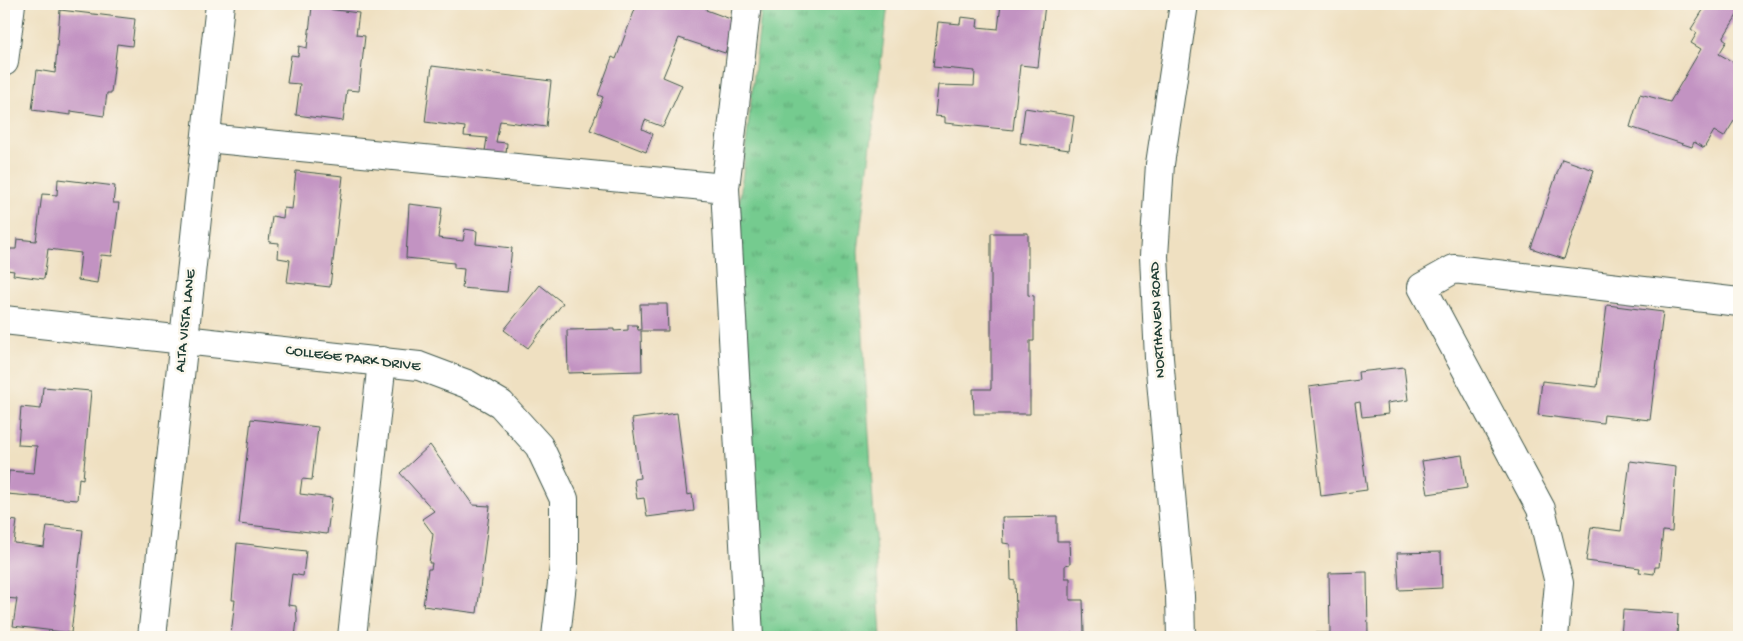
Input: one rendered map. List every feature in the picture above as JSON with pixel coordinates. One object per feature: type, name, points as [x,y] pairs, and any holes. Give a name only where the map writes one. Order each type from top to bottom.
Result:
[{"type":"street","points":[[4,62],[11,4]]},
{"type":"street","name":"ALTA VISTA LANE","points":[[152,637],[220,4]]},
{"type":"street","points":[[747,4],[725,188],[749,637]]},
{"type":"street","name":"NORTHAVEN ROAD","points":[[1181,637],[1180,596],[1159,358],[1154,256],[1160,164],[1184,4]]},
{"type":"street","points":[[206,138],[725,188]]},
{"type":"street","points":[[1554,637],[1559,583],[1541,509],[1422,286],[1454,270],[1739,302]]},
{"type":"street","name":"COLLEGE PARK DRIVE","points":[[4,320],[419,366],[468,384],[501,404],[539,446],[564,499],[564,566],[556,637]]},
{"type":"street","points":[[352,637],[382,362]]},
{"type":"green space","points":[[762,4],[888,4],[858,251],[881,637],[754,637],[735,242]]},
{"type":"building","points":[[637,4],[708,4],[706,10],[736,21],[725,53],[679,38],[663,77],[682,85],[663,127],[645,120],[642,129],[653,134],[646,152],[590,130],[603,97],[598,95],[612,57],[616,59]]},
{"type":"building","points":[[1001,4],[1045,4],[1038,67],[1020,65],[1013,130],[945,123],[945,117],[935,116],[938,85],[974,86],[975,71],[933,67],[938,22],[960,24],[961,17],[978,19],[977,27],[998,29]]},
{"type":"building","points":[[1707,4],[1734,4],[1739,7],[1739,12],[1723,38],[1727,41],[1719,54],[1737,64],[1739,63],[1739,125],[1734,121],[1724,137],[1714,131],[1704,148],[1694,142],[1692,147],[1630,127],[1640,94],[1670,102],[1701,49],[1691,43],[1697,33],[1691,29]]},
{"type":"building","points":[[312,7],[359,13],[356,35],[365,36],[359,91],[347,90],[343,121],[296,115],[300,84],[287,83],[291,55],[298,56],[299,46],[307,48]]},
{"type":"building","points":[[60,10],[135,19],[132,46],[117,44],[111,93],[107,93],[104,116],[71,111],[71,115],[32,110],[37,70],[55,73]]},
{"type":"building","points":[[432,66],[551,81],[546,127],[500,121],[496,142],[507,143],[506,154],[464,158],[465,149],[485,151],[487,138],[464,136],[465,127],[425,122]]},
{"type":"building","points":[[1025,108],[1074,116],[1069,150],[1020,143]]},
{"type":"building","points":[[1562,159],[1594,170],[1564,259],[1531,248]]},
{"type":"building","points":[[296,171],[343,176],[330,287],[287,282],[290,260],[278,258],[279,243],[269,242],[272,216],[283,218],[284,208],[292,209]]},
{"type":"building","points":[[58,179],[115,186],[113,203],[119,203],[112,256],[101,255],[97,283],[78,280],[81,253],[48,249],[44,279],[13,275],[14,271],[7,270],[10,249],[16,249],[17,239],[36,241],[42,194],[57,195]]},
{"type":"building","points":[[409,204],[442,208],[438,238],[463,241],[465,229],[477,231],[476,244],[512,248],[507,292],[462,288],[464,269],[454,268],[454,263],[406,258]]},
{"type":"building","points":[[991,233],[1028,233],[1028,295],[1034,296],[1034,341],[1030,341],[1030,414],[974,414],[973,389],[991,389]]},
{"type":"building","points":[[540,285],[563,303],[528,348],[504,330]]},
{"type":"building","points":[[640,304],[667,304],[668,331],[641,331],[642,371],[568,373],[567,330],[628,330],[628,325],[637,325],[638,330],[641,330]]},
{"type":"building","points":[[1607,305],[1663,312],[1650,420],[1604,415],[1603,423],[1538,415],[1542,381],[1597,387]]},
{"type":"building","points":[[1404,367],[1408,400],[1387,403],[1388,414],[1362,417],[1360,402],[1355,403],[1367,490],[1321,496],[1309,387],[1359,380],[1358,372]]},
{"type":"building","points":[[43,387],[91,391],[83,479],[79,478],[77,500],[7,494],[9,471],[34,473],[37,446],[18,445],[21,407],[41,409]]},
{"type":"building","points":[[677,413],[687,495],[692,494],[694,511],[647,517],[644,498],[637,499],[634,479],[640,478],[632,419]]},
{"type":"building","points":[[251,419],[318,427],[312,480],[302,479],[300,494],[332,498],[327,534],[239,524]]},
{"type":"building","points":[[430,445],[473,505],[490,506],[477,613],[423,606],[428,569],[431,569],[432,563],[429,563],[433,534],[422,519],[434,511],[400,473]]},
{"type":"building","points":[[1462,455],[1467,488],[1428,494],[1422,461]]},
{"type":"building","points":[[1630,461],[1676,467],[1672,532],[1663,531],[1659,567],[1655,567],[1654,574],[1639,572],[1640,568],[1586,561],[1591,527],[1621,531]]},
{"type":"building","points":[[1057,516],[1057,541],[1069,541],[1070,564],[1065,565],[1065,578],[1070,578],[1070,600],[1083,600],[1084,633],[1071,633],[1071,637],[1017,637],[1015,581],[1011,580],[1010,544],[1003,543],[1002,517]]},
{"type":"building","points":[[4,519],[17,521],[14,543],[44,547],[47,526],[83,530],[71,633],[13,626],[17,599],[4,598]]},
{"type":"building","points":[[237,543],[306,551],[303,576],[292,574],[288,605],[296,606],[295,637],[237,637],[237,635],[231,635],[235,600],[232,600]]},
{"type":"building","points":[[1441,552],[1442,588],[1399,590],[1397,553]]},
{"type":"building","points":[[1367,572],[1368,637],[1315,637],[1315,633],[1330,633],[1329,573]]},
{"type":"building","points":[[1623,610],[1678,614],[1677,637],[1621,637]]}]
